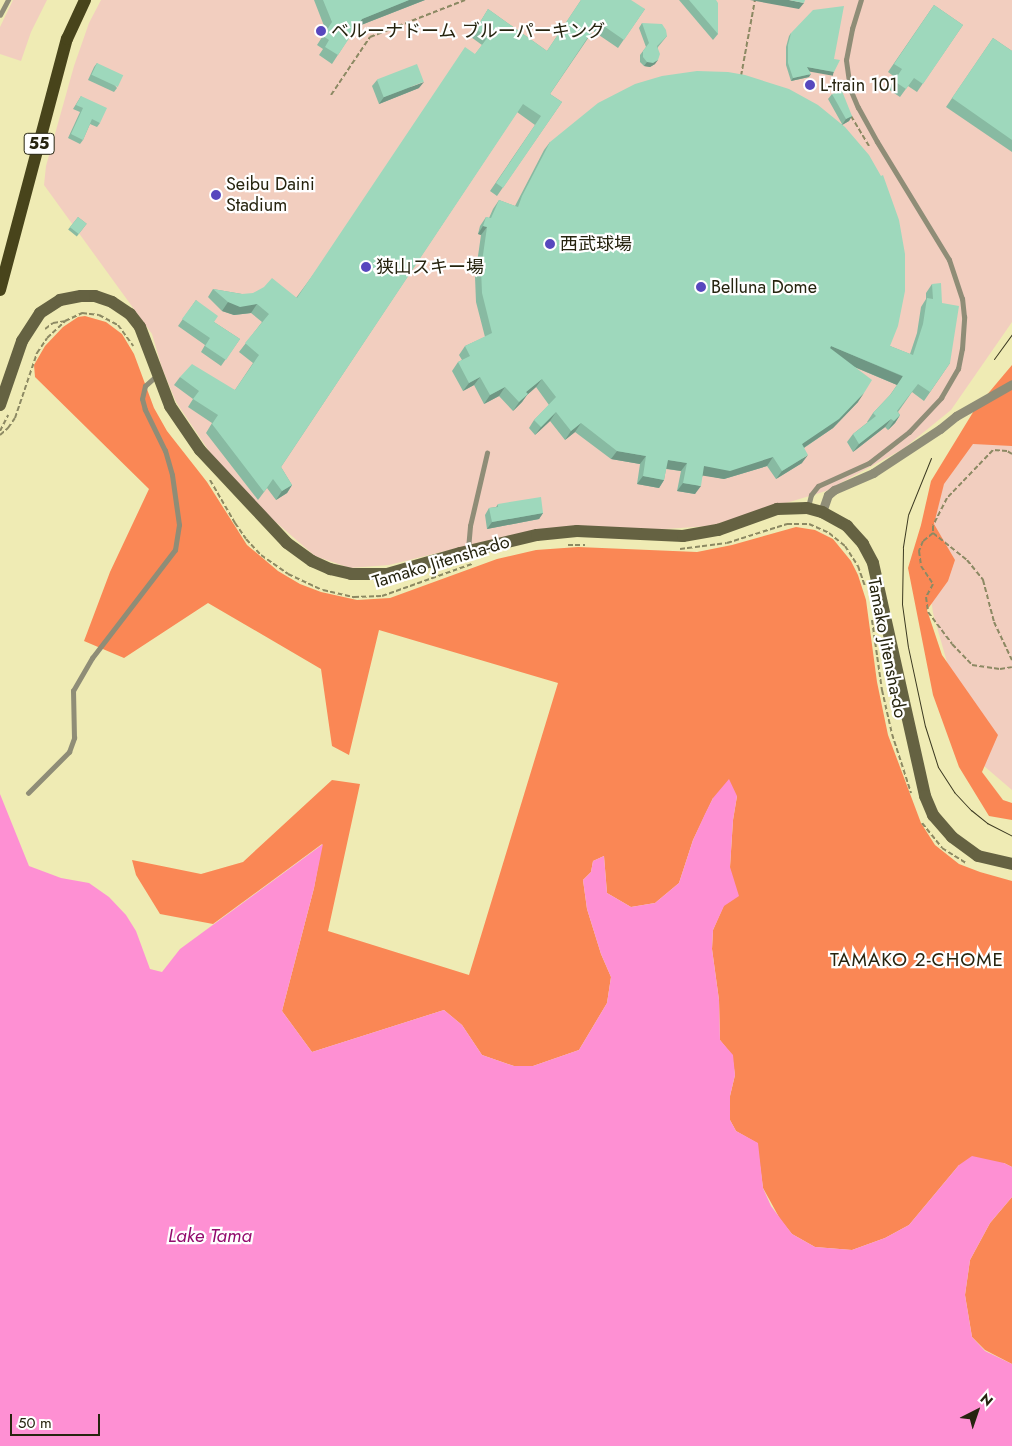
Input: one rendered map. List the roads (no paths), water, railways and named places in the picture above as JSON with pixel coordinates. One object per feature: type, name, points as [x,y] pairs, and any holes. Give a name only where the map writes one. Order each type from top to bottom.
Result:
[{"type":"main road","name":"55","points":[[0,290],[67,40],[85,0]]},
{"type":"street","points":[[5,408],[22,341],[34,319],[54,303],[75,296],[102,298],[130,314],[143,333],[156,376],[170,406],[196,446],[282,538],[312,561],[340,572],[375,575],[399,571],[520,538],[577,531],[683,536],[718,530],[777,509],[807,508],[836,518],[863,544],[873,563],[925,796],[934,815],[952,838],[978,856],[1012,864]]},
{"type":"street","points":[[822,512],[828,494],[873,473],[940,429],[956,416],[1012,384]]},
{"type":"lane","points":[[0,15],[8,0]]},
{"type":"lane","points":[[807,508],[810,495],[818,486],[868,463],[909,432],[941,398],[958,368],[962,350],[964,318],[962,299],[949,260],[872,135],[850,89],[846,60],[852,29],[861,0]]},
{"type":"lane","points":[[28,793],[69,752],[74,738],[73,691],[92,658],[175,550],[179,525],[172,475],[163,446],[145,410],[142,399],[145,386],[156,376]]},
{"type":"lane","points":[[468,551],[470,526],[487,453]]},
{"type":"water","name":"Lake Tama","points":[[729,779],[737,796],[733,820],[730,867],[739,896],[724,906],[713,930],[712,949],[719,1000],[720,1040],[733,1055],[735,1075],[730,1096],[730,1120],[736,1131],[758,1143],[763,1188],[771,1206],[792,1234],[815,1247],[852,1250],[885,1238],[909,1225],[959,1165],[972,1156],[1004,1163],[1012,1167],[1012,1197],[990,1223],[970,1260],[965,1295],[972,1337],[985,1351],[1012,1364],[1012,1446],[0,1446],[0,794],[29,866],[61,878],[89,883],[109,897],[126,915],[136,931],[150,969],[162,972],[180,949],[323,844],[314,888],[282,1011],[312,1052],[444,1010],[462,1025],[482,1055],[514,1066],[533,1066],[579,1050],[607,1003],[611,977],[601,954],[587,909],[583,880],[591,872],[593,861],[604,856],[607,893],[631,907],[655,903],[679,883],[693,840],[705,814],[713,798]]},
{"type":"tram line","points":[[994,359],[1012,334]]},
{"type":"tram line","points":[[931,458],[908,515],[903,548],[902,604],[908,647],[925,726],[938,767],[954,792],[971,810],[987,823],[1012,836]]},
{"type":"place","name":"ベルーナドーム ブルーパーキング","points":[[321,31]]},
{"type":"place","name":"L-train 101","points":[[810,85]]},
{"type":"place","name":"Seibu Daini Stadium","points":[[216,195]]},
{"type":"place","name":"西武球場","points":[[550,244]]},
{"type":"place","name":"狭山スキー場","points":[[366,267]]},
{"type":"place","name":"Belluna Dome","points":[[701,287]]},
{"type":"district","name":"TAMAKO 2-CHOME","points":[[917,960]]}]
